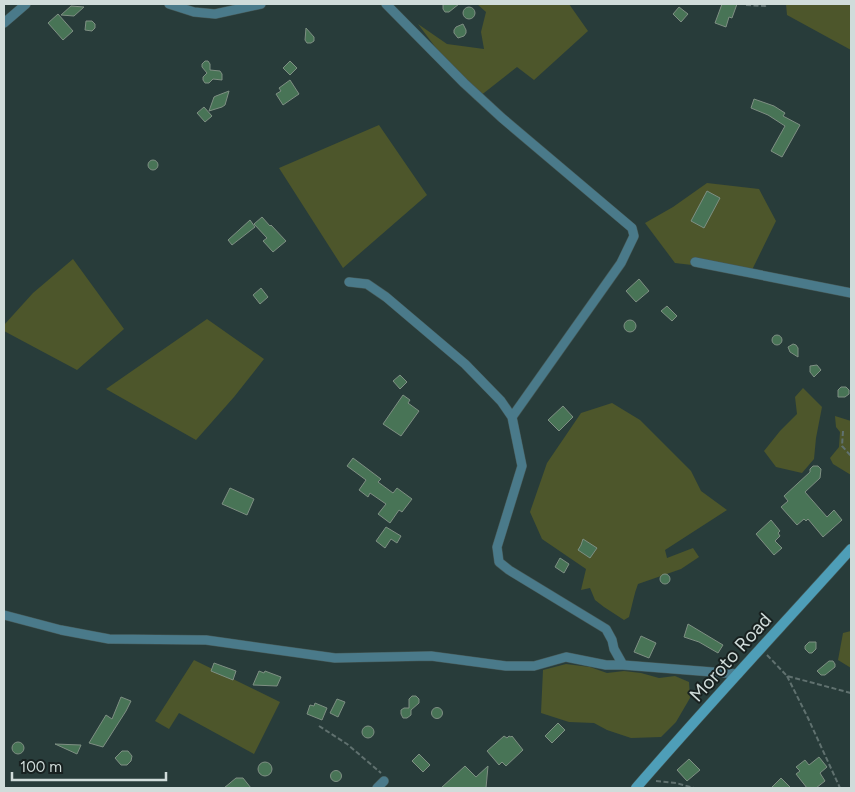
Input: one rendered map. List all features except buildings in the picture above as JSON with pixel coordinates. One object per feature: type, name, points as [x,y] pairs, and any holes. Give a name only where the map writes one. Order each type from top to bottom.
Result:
[{"type":"main road","name":"Moroto Road","points":[[636,788],[851,550]]},
{"type":"street","points":[[4,23],[26,4]]},
{"type":"street","points":[[169,4],[194,12],[215,14],[261,4]]},
{"type":"street","points":[[386,4],[464,83],[502,118],[632,228],[634,236],[620,263],[512,417]]},
{"type":"street","points":[[695,262],[851,293]]},
{"type":"street","points":[[349,282],[367,284],[386,297],[465,364],[501,401],[512,417],[522,466],[497,546],[499,562],[606,629],[623,665]]},
{"type":"street","points":[[4,615],[61,630],[109,639],[206,640],[335,658],[431,656],[506,666],[534,666],[566,657],[606,666],[623,665],[738,674]]},
{"type":"street","points":[[377,788],[384,781]]},
{"type":"path","points":[[746,4],[765,6],[767,4]]},
{"type":"path","points":[[843,431],[842,446],[851,456]]},
{"type":"path","points":[[762,649],[788,676],[840,788]]},
{"type":"path","points":[[788,676],[851,693]]},
{"type":"path","points":[[319,726],[347,744],[381,772],[384,781]]},
{"type":"path","points":[[644,779],[676,783],[694,788]]},
{"type":"green space","points":[[477,4],[569,4],[588,31],[534,80],[517,67],[475,100],[418,24],[447,44],[484,49],[481,32],[486,12]]},
{"type":"green space","points":[[786,4],[851,4],[851,50],[787,15]]},
{"type":"green space","points":[[379,125],[427,195],[343,268],[279,168]]},
{"type":"green space","points":[[707,183],[759,189],[776,221],[751,272],[675,263],[645,223],[673,207]]},
{"type":"green space","points":[[73,259],[124,329],[77,370],[4,331],[4,325],[33,293]]},
{"type":"green space","points":[[207,319],[264,359],[196,440],[106,389]]},
{"type":"green space","points":[[803,388],[822,407],[814,459],[802,473],[776,467],[764,451],[797,414],[795,397]]},
{"type":"green space","points":[[612,403],[640,420],[691,471],[701,491],[727,510],[665,550],[667,558],[693,548],[699,557],[681,569],[638,584],[629,617],[624,620],[595,600],[590,588],[581,590],[586,569],[542,539],[530,512],[547,463],[581,413]]},
{"type":"green space","points":[[835,416],[851,421],[851,475],[833,464],[830,458],[839,447],[840,432],[836,427]]},
{"type":"green space","points":[[851,631],[851,668],[838,660],[843,633]]},
{"type":"green space","points":[[194,660],[280,702],[254,754],[179,713],[169,729],[155,721]]},
{"type":"green space","points":[[566,664],[590,667],[607,673],[624,671],[659,678],[675,676],[689,682],[690,698],[676,722],[661,737],[631,738],[607,730],[594,723],[569,722],[541,713],[543,670]]}]
